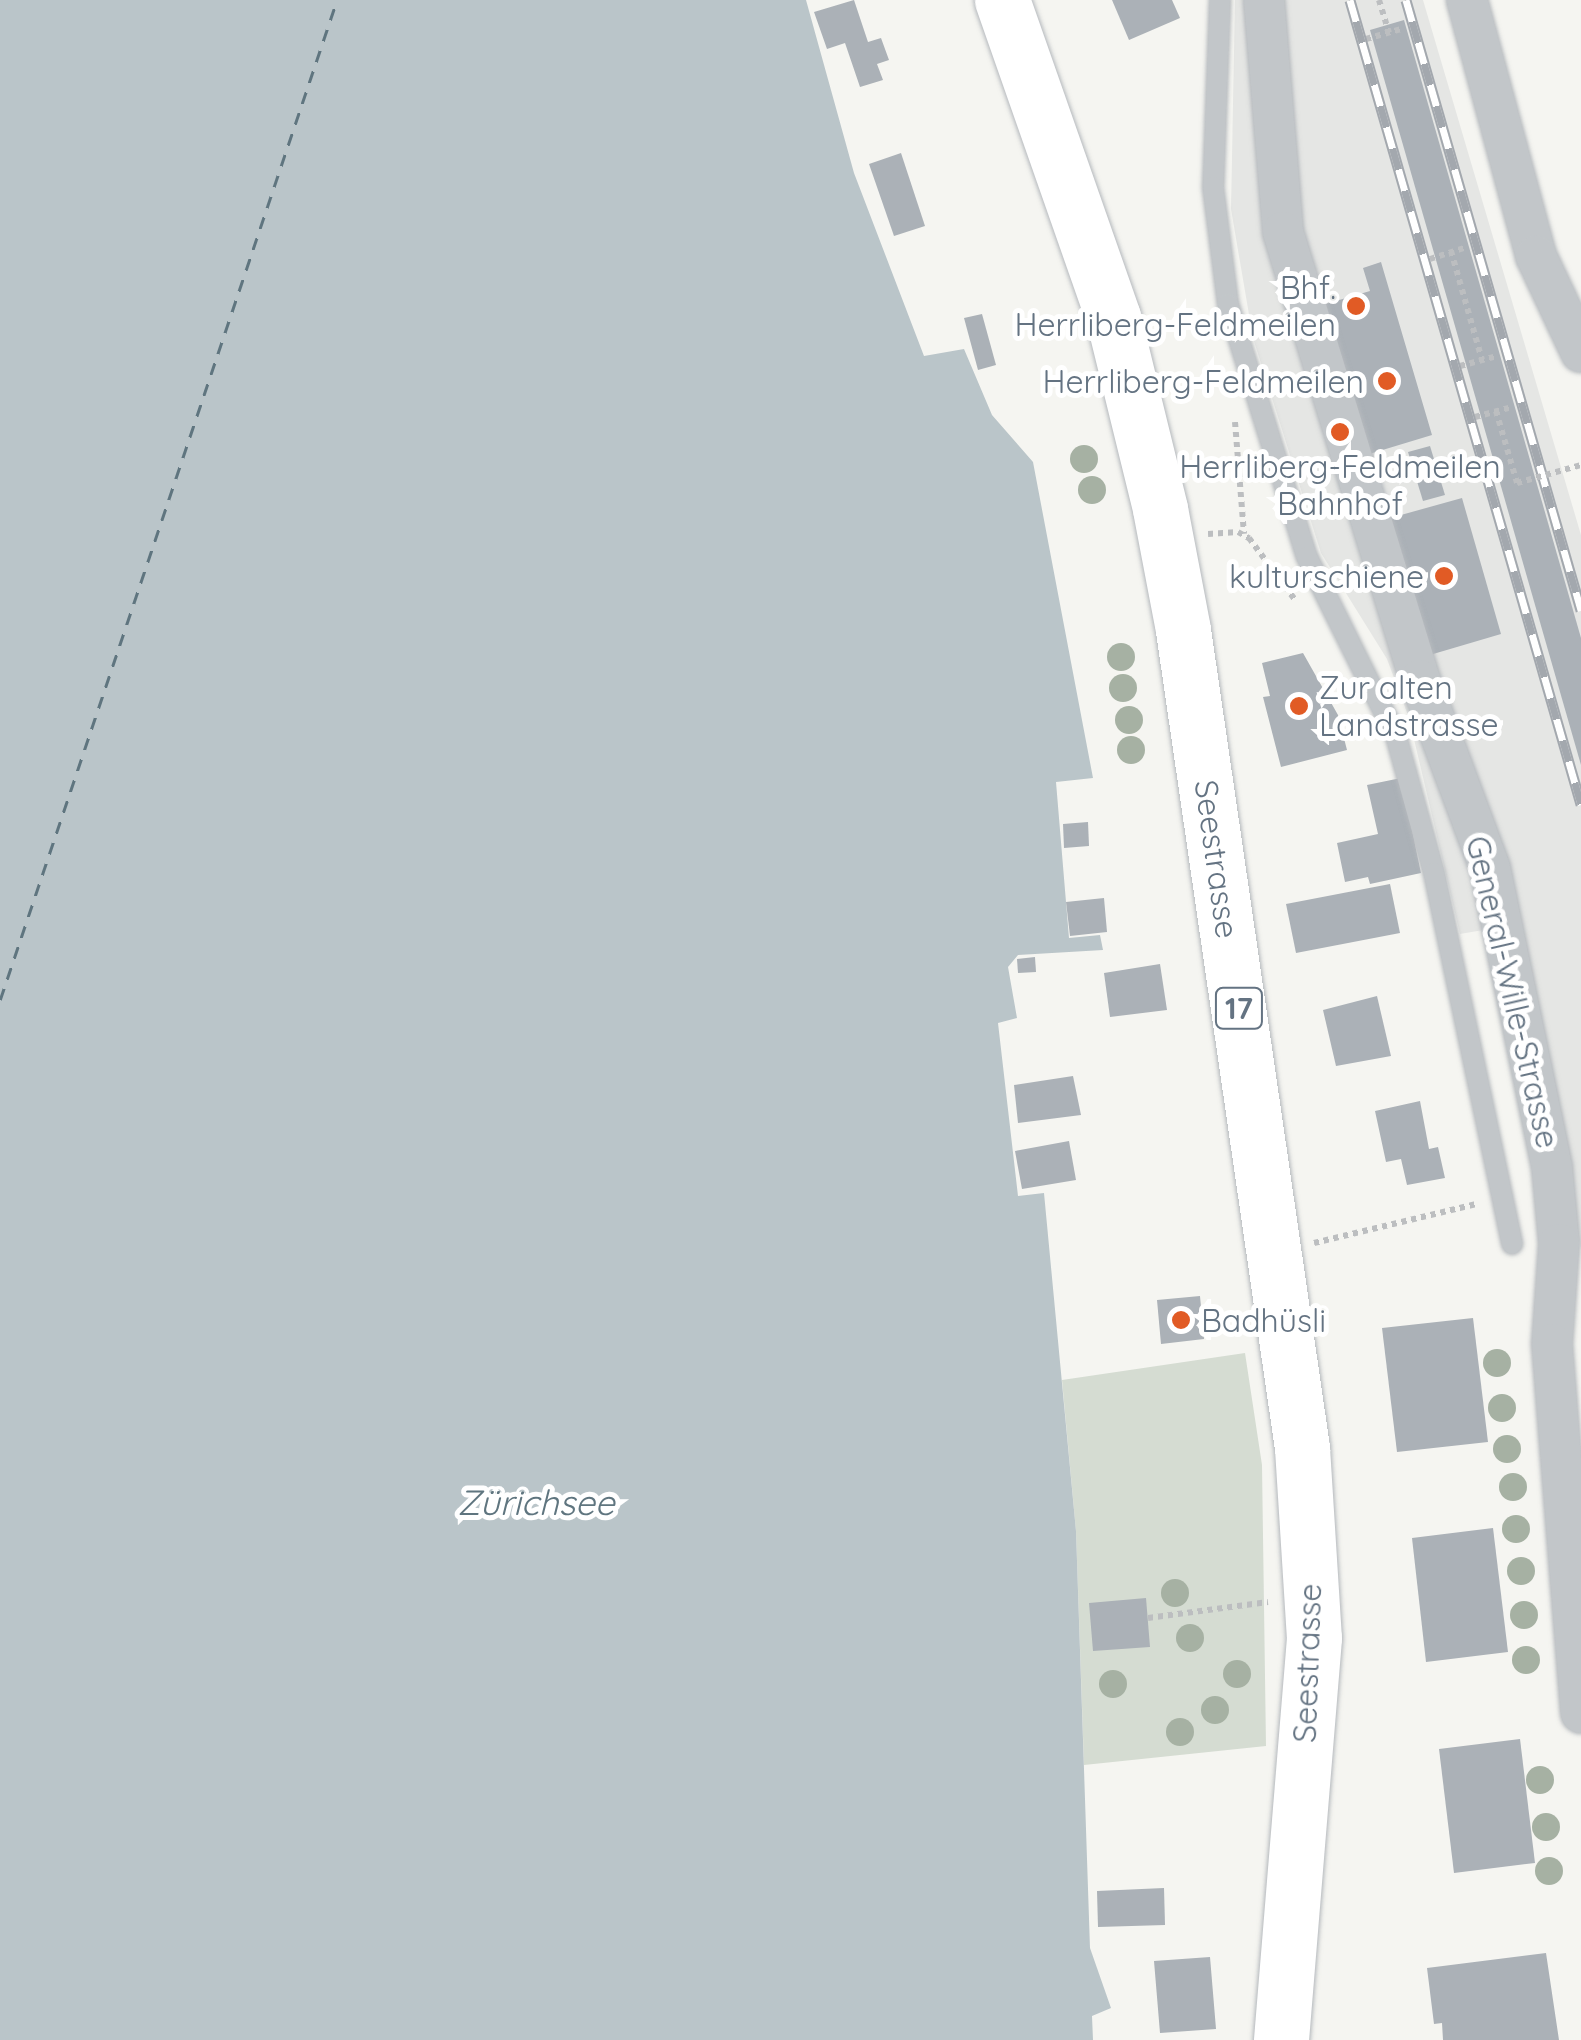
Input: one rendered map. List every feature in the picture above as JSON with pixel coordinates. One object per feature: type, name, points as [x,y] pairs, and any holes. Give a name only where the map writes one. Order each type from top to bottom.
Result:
[{"type":"main road","name":"Seestrasse","points":[[1002,0],[1113,317],[1160,509],[1184,630],[1302,1448],[1314,1638],[1281,2040]]},
{"type":"street","name":"General-Wille-Strasse","points":[[1264,0],[1287,250],[1420,680],[1490,868],[1552,1168],[1559,1244],[1552,1344],[1581,1714]]},
{"type":"street","points":[[1468,0],[1536,256],[1581,352]]},
{"type":"lane","points":[[1220,0],[1213,187],[1228,304],[1307,558],[1354,641],[1396,736],[1434,873],[1512,1244]]},
{"type":"path","points":[[1379,0],[1388,32]]},
{"type":"path","points":[[1366,39],[1402,29]]},
{"type":"path","points":[[1430,258],[1466,247]]},
{"type":"path","points":[[1450,252],[1482,360]]},
{"type":"path","points":[[1460,366],[1497,356]]},
{"type":"path","points":[[1252,384],[1234,426],[1244,535],[1299,605],[1354,641]]},
{"type":"path","points":[[1475,417],[1512,407]]},
{"type":"path","points":[[1496,411],[1517,483],[1581,465]]},
{"type":"path","points":[[1196,537],[1220,530],[1244,535]]},
{"type":"path","points":[[1314,1256],[1314,1243],[1502,1198]]},
{"type":"path","points":[[1148,1618],[1260,1602]]},
{"type":"shaded area","points":[[1235,0],[1423,0],[1581,535],[1581,1250],[1525,966],[1489,929],[1460,934],[1409,718],[1387,659],[1321,553],[1253,338],[1231,209]]},
{"type":"shaded area","points":[[1245,1353],[1262,1465],[1266,1746],[1084,1765],[1076,1531],[1062,1380]]},
{"type":"water","name":"Zürichsee","points":[[0,0],[806,0],[854,173],[924,356],[964,349],[992,415],[1033,462],[1093,778],[1056,782],[1069,938],[1100,935],[1103,950],[1018,955],[1008,967],[1017,1018],[998,1023],[1018,1196],[1044,1193],[1076,1531],[1090,1948],[1111,2008],[1092,2016],[1093,2040],[0,2040]]},
{"type":"building","points":[[854,0],[868,42],[881,38],[889,60],[877,64],[883,80],[860,87],[845,43],[827,49],[814,12]]},
{"type":"building","points":[[1112,0],[1172,0],[1180,18],[1129,40]]},
{"type":"building","points":[[1404,20],[1581,638],[1581,765],[1370,30]]},
{"type":"building","points":[[901,153],[925,226],[894,236],[869,164]]},
{"type":"building","points":[[1381,262],[1432,435],[1366,455],[1322,305],[1370,291],[1363,268]]},
{"type":"building","points":[[982,314],[996,365],[978,370],[964,318]]},
{"type":"building","points":[[1430,446],[1445,495],[1423,501],[1408,452]]},
{"type":"building","points":[[1462,498],[1501,634],[1423,657],[1383,520]]},
{"type":"building","name":"Zur alten Landstrasse","points":[[1303,653],[1338,715],[1347,750],[1281,767],[1263,697],[1270,696],[1262,663]]},
{"type":"building","points":[[1401,778],[1421,873],[1370,884],[1368,877],[1345,882],[1337,843],[1378,834],[1367,785]]},
{"type":"building","points":[[1088,822],[1089,846],[1064,848],[1063,824]]},
{"type":"building","points":[[1390,884],[1400,933],[1296,953],[1286,904]]},
{"type":"building","points":[[1104,898],[1107,932],[1070,936],[1066,902]]},
{"type":"building","points":[[1035,957],[1036,972],[1018,973],[1017,959]]},
{"type":"building","points":[[1160,964],[1167,1010],[1110,1017],[1104,973]]},
{"type":"building","points":[[1377,996],[1391,1056],[1336,1066],[1323,1010]]},
{"type":"building","points":[[1073,1076],[1081,1115],[1018,1123],[1014,1085]]},
{"type":"building","points":[[1420,1101],[1429,1149],[1438,1147],[1445,1178],[1407,1185],[1401,1159],[1386,1162],[1375,1111]]},
{"type":"building","points":[[1069,1141],[1076,1180],[1022,1189],[1015,1151]]},
{"type":"building","name":"Badhüsli","points":[[1200,1296],[1204,1339],[1161,1344],[1157,1300]]},
{"type":"building","points":[[1473,1318],[1488,1442],[1397,1452],[1382,1328]]},
{"type":"building","points":[[1493,1528],[1508,1652],[1426,1662],[1412,1538]]},
{"type":"building","points":[[1146,1598],[1150,1647],[1093,1651],[1089,1603]]},
{"type":"building","points":[[1520,1739],[1535,1863],[1454,1873],[1439,1749]]},
{"type":"building","points":[[1164,1888],[1165,1925],[1098,1927],[1097,1891]]},
{"type":"building","points":[[1546,1953],[1559,2040],[1443,2040],[1442,2023],[1434,2024],[1427,1968]]},
{"type":"building","points":[[1210,1957],[1216,2029],[1160,2033],[1154,1961]]},
{"type":"ferry route","points":[[0,1000],[337,0]]},
{"type":"railway","points":[[1350,0],[1581,804]]},
{"type":"railway","points":[[1406,0],[1581,610]]},
{"type":"place","name":"Bhf. Herrliberg-Feldmeilen","points":[[1356,306]]},
{"type":"place","name":"Herrliberg-Feldmeilen","points":[[1387,381]]},
{"type":"place","name":"Herrliberg-Feldmeilen Bahnhof","points":[[1340,432]]},
{"type":"place","name":"kulturschiene","points":[[1444,576]]},
{"type":"place","name":"Zur alten Landstrasse","points":[[1299,706]]},
{"type":"place","name":"Badhüsli","points":[[1181,1320]]}]
